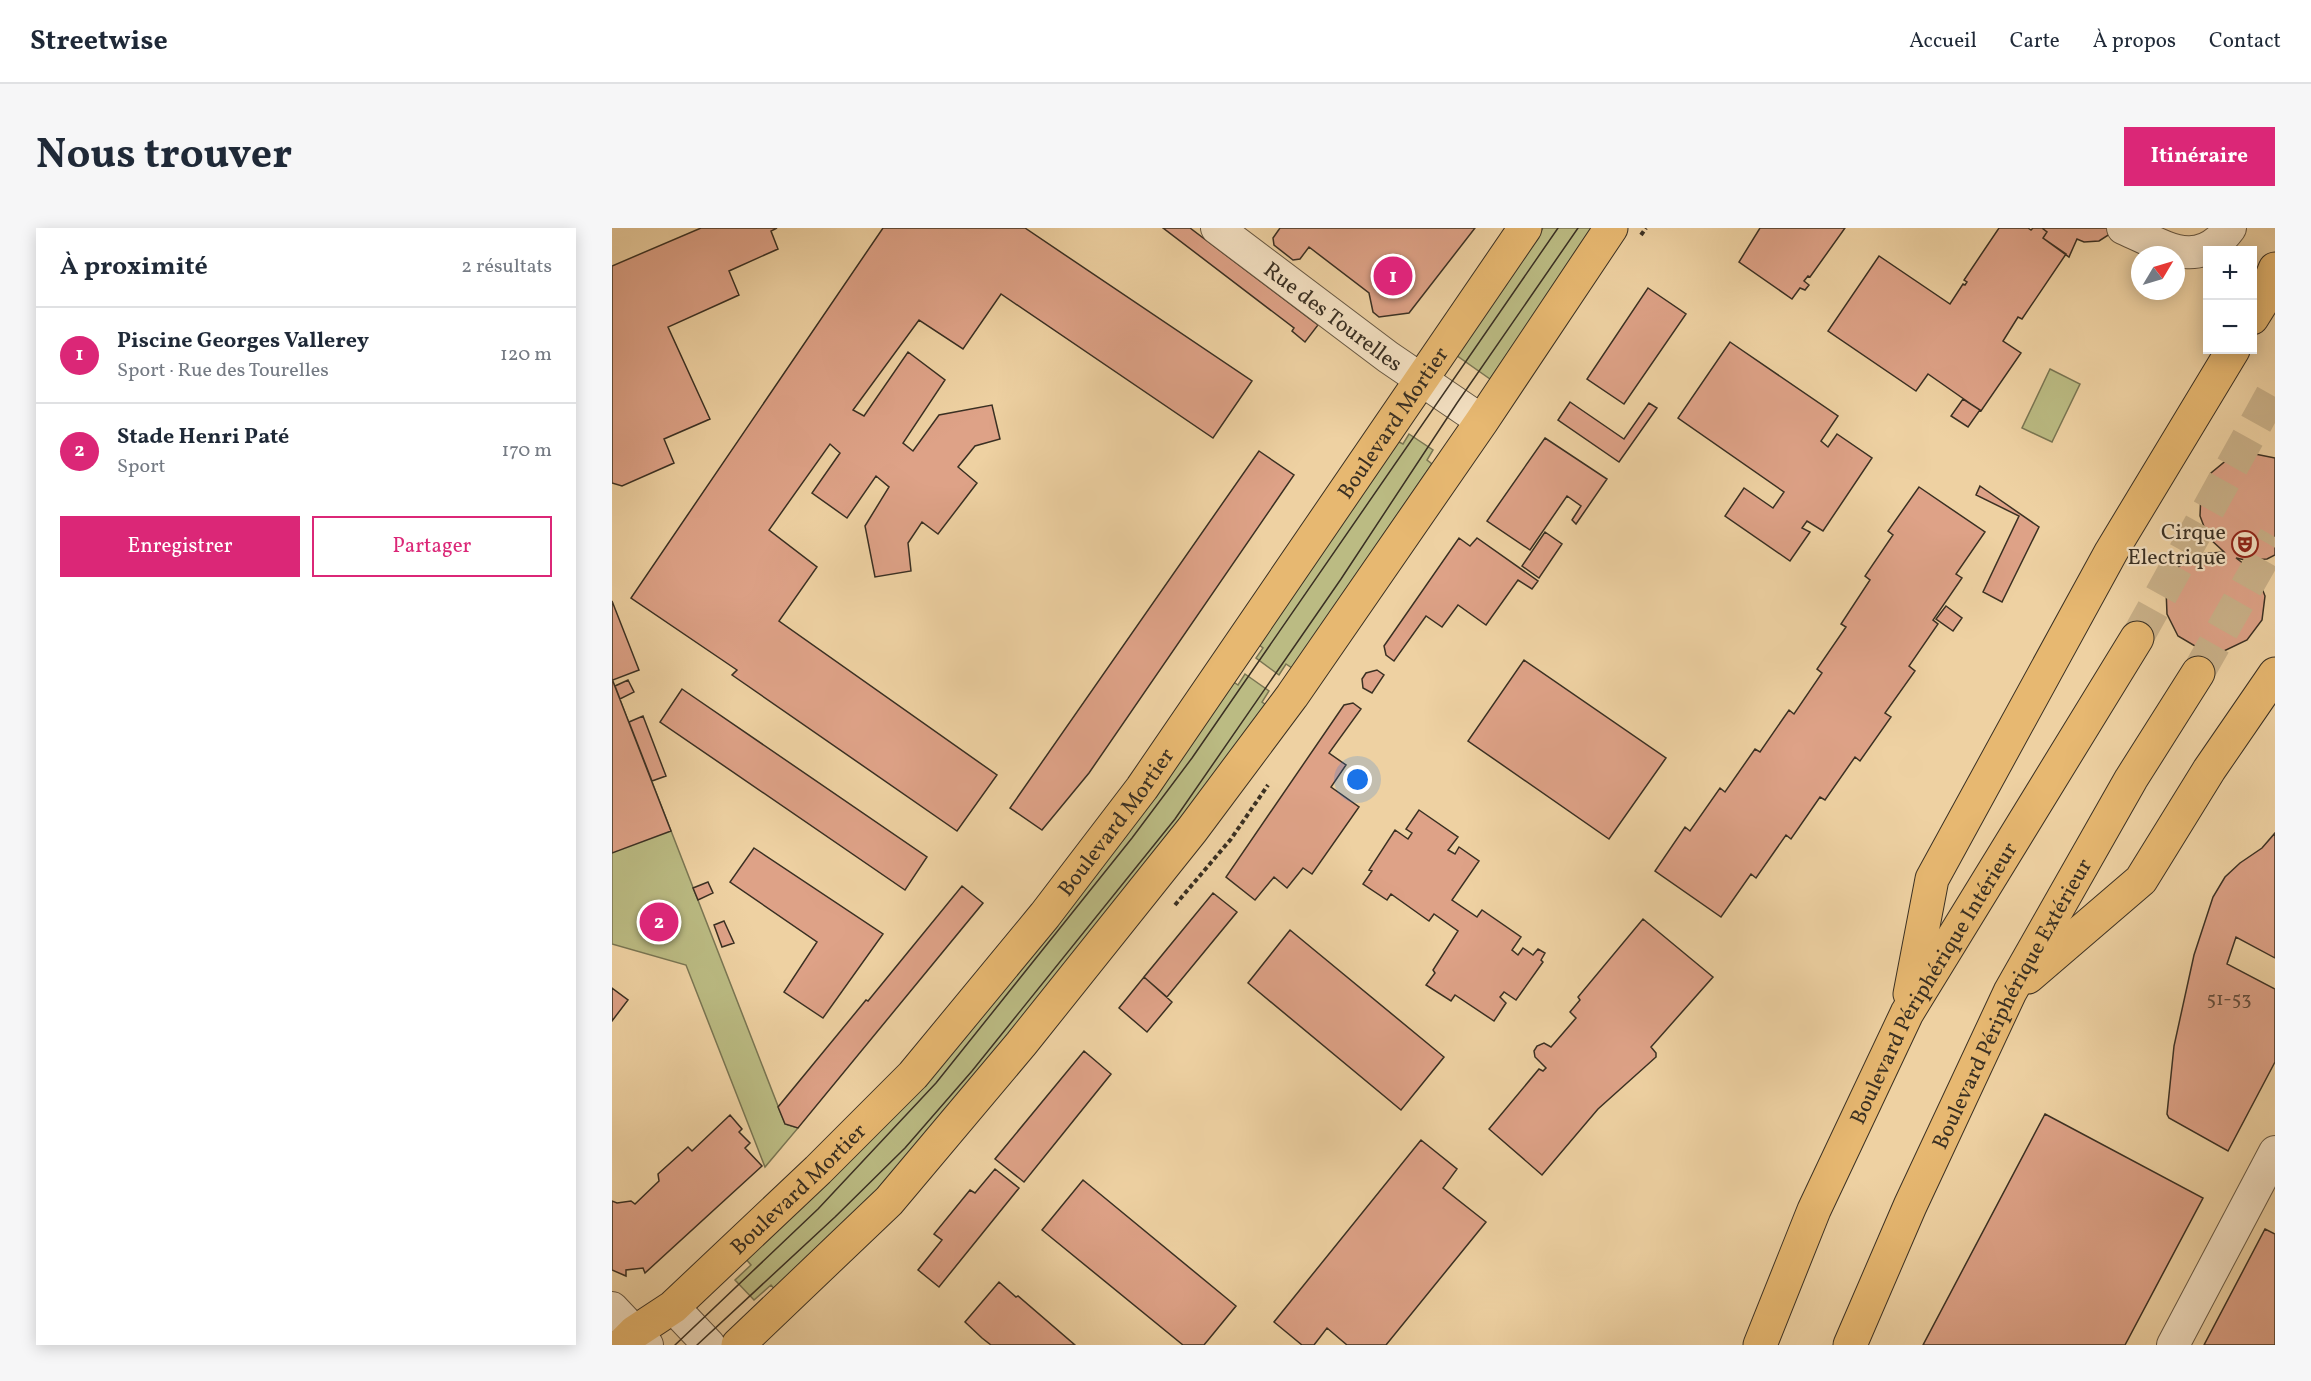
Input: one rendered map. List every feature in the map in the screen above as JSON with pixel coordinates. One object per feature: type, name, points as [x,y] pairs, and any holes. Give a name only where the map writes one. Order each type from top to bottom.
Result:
[{"type":"main road","name":"Boulevard Mortier","points":[[635,1341],[818,1170],[914,1075],[1038,924],[1142,788],[1423,381],[1525,228]]},
{"type":"main road","points":[[738,1345],[889,1201],[1036,1025],[1192,830],[1280,712],[1482,421],[1611,228]]},
{"type":"main road","points":[[2257,311],[2275,269]]},
{"type":"main road","points":[[1907,1013],[1932,879],[2111,552],[2231,354]]},
{"type":"main road","name":"Boulevard Périphérique Intérieur","points":[[1760,1345],[1814,1210],[1907,1013],[2138,638]]},
{"type":"main road","name":"Boulevard Périphérique Extérieur","points":[[1850,1345],[1910,1206],[2010,992],[2131,779],[2198,674]]},
{"type":"main road","points":[[2010,992],[2141,880],[2209,770],[2275,674]]},
{"type":"street","name":"Rue des Tourelles","points":[[1217,228],[1388,357],[1482,421]]},
{"type":"street","points":[[2122,228],[2180,253],[2205,251],[2220,242],[2230,228]]},
{"type":"street","points":[[2173,1345],[2264,1197],[2275,1152]]},
{"type":"street","points":[[673,1307],[709,1345]]},
{"type":"street","points":[[612,1308],[635,1341]]},
{"type":"green space","points":[[1543,228],[1593,228],[1490,379],[1456,355]]},
{"type":"green space","points":[[2050,369],[2080,384],[2052,442],[2022,428]]},
{"type":"green space","points":[[1409,434],[1433,450],[1427,460],[1432,464],[1292,668],[1286,664],[1279,675],[1256,658],[1263,648],[1258,644],[1397,441],[1403,444]]},
{"type":"green space","points":[[1245,674],[1269,691],[1262,702],[1266,705],[1218,774],[947,1111],[866,1202],[776,1291],[771,1285],[754,1300],[735,1280],[751,1265],[745,1258],[1232,681],[1238,685]]},
{"type":"green space","points":[[612,679],[785,1124],[798,1128],[765,1167],[686,965],[612,944]]},
{"type":"building","points":[[701,228],[777,228],[771,231],[778,249],[729,271],[739,295],[668,327],[710,419],[664,439],[674,463],[622,486],[612,483],[612,266]]},
{"type":"building","points":[[883,228],[1025,228],[1252,381],[1213,438],[1001,294],[963,349],[919,320],[853,410],[864,416],[908,352],[945,380],[903,443],[913,451],[939,415],[992,405],[1000,439],[975,446],[958,467],[977,483],[938,534],[922,522],[908,543],[911,571],[875,577],[865,526],[889,487],[876,476],[847,518],[812,493],[840,453],[830,444],[769,530],[817,567],[779,621],[997,775],[957,831],[732,675],[737,670],[631,598]]},
{"type":"building","points":[[1163,228],[1190,228],[1318,325],[1305,342],[1292,331],[1294,328]]},
{"type":"building","points":[[1280,228],[1475,228],[1409,313],[1379,317],[1373,312],[1369,293],[1309,247],[1300,259],[1293,260],[1274,245],[1273,238]]},
{"type":"building","points":[[1760,228],[1845,228],[1810,277],[1808,276],[1804,281],[1809,285],[1805,290],[1800,288],[1792,299],[1739,262]]},
{"type":"building","points":[[1999,228],[2028,228],[2031,230],[2042,228],[2047,232],[2043,238],[2066,254],[2022,319],[2018,317],[2003,341],[2021,353],[1981,411],[1928,374],[1916,391],[1828,331],[1879,256],[1950,304],[1963,284],[1967,282],[1964,280]]},
{"type":"building","points":[[2042,228],[2114,228],[2110,234],[2099,241],[2084,242],[2077,239],[2069,257],[2043,238],[2047,232]]},
{"type":"building","points":[[1648,288],[1686,314],[1624,404],[1587,379]]},
{"type":"building","points":[[1730,342],[1838,416],[1821,441],[1828,447],[1837,434],[1872,458],[1823,531],[1807,521],[1802,528],[1810,532],[1790,561],[1725,516],[1744,488],[1773,508],[1784,492],[1678,418]]},
{"type":"building","points":[[1963,399],[1980,410],[1968,427],[1951,416]]},
{"type":"building","points":[[1570,402],[1624,439],[1649,403],[1657,408],[1619,462],[1558,420]]},
{"type":"building","points":[[1545,438],[1607,479],[1576,524],[1572,520],[1581,506],[1567,496],[1530,550],[1487,521]]},
{"type":"building","points":[[1259,451],[1294,475],[1089,773],[1042,830],[1010,808]]},
{"type":"building","name":"Cirque Electrique","points":[[2250,453],[2275,458],[2275,555],[2267,559],[2236,558],[2256,573],[2265,596],[2262,620],[2247,640],[2224,651],[2200,649],[2178,636],[2167,614],[2166,589],[2178,567],[2199,554],[2224,552],[2208,537],[2200,516],[2201,493],[2211,473],[2228,459]]},
{"type":"building","points":[[1980,486],[2039,527],[2002,602],[1983,592],[2019,516],[1976,495]]},
{"type":"building","points":[[1919,487],[1985,532],[1956,574],[1962,578],[1933,620],[1938,624],[1909,666],[1915,671],[1885,713],[1891,717],[1860,761],[1855,757],[1825,800],[1820,797],[1791,839],[1786,835],[1756,878],[1751,874],[1721,917],[1655,871],[1685,827],[1690,831],[1720,788],[1725,792],[1755,749],[1760,752],[1789,710],[1794,714],[1822,673],[1817,669],[1846,627],[1841,624],[1870,580],[1865,576],[1893,535],[1888,531]]},
{"type":"building","points":[[1545,532],[1562,544],[1539,578],[1522,566]]},
{"type":"building","points":[[1459,538],[1470,546],[1477,538],[1538,581],[1532,589],[1518,580],[1486,625],[1458,605],[1442,627],[1426,616],[1394,661],[1386,655],[1384,646]]},
{"type":"building","points":[[612,601],[639,670],[613,680],[612,679]]},
{"type":"building","points":[[1946,606],[1962,618],[1953,631],[1936,619]]},
{"type":"building","points":[[1524,660],[1666,758],[1609,839],[1468,741]]},
{"type":"building","points":[[1377,670],[1384,675],[1372,693],[1363,688],[1362,679],[1366,673]]},
{"type":"building","points":[[612,679],[671,831],[612,853]]},
{"type":"building","points":[[628,680],[634,692],[620,699],[615,686]]},
{"type":"building","points":[[682,689],[927,857],[905,890],[660,722]]},
{"type":"building","points":[[1353,703],[1361,709],[1329,753],[1346,765],[1331,787],[1359,807],[1312,874],[1303,868],[1287,888],[1274,877],[1255,900],[1226,877],[1344,705]]},
{"type":"building","points":[[643,716],[666,776],[652,781],[629,722]]},
{"type":"building","points":[[1419,810],[1458,837],[1448,850],[1455,854],[1459,847],[1479,861],[1452,900],[1477,917],[1482,910],[1521,937],[1512,950],[1518,955],[1523,948],[1533,955],[1538,949],[1545,953],[1541,960],[1543,962],[1516,1000],[1504,992],[1500,997],[1506,1003],[1494,1021],[1455,995],[1451,1001],[1426,985],[1458,931],[1434,914],[1429,921],[1391,894],[1387,900],[1363,884],[1372,871],[1369,870],[1395,830],[1408,839],[1412,833],[1406,829]]},
{"type":"building","points":[[2275,833],[2275,958],[2236,937],[2227,964],[2275,989],[2275,1062],[2228,1151],[2169,1118],[2167,1114],[2174,1046],[2194,955],[2213,897],[2225,877],[2262,848]]},
{"type":"building","points":[[754,848],[883,934],[823,1018],[784,992],[817,942],[730,882]]},
{"type":"building","points":[[708,882],[713,893],[698,900],[693,888]]},
{"type":"building","points":[[962,886],[983,903],[798,1128],[785,1124],[778,1107]]},
{"type":"building","points":[[1213,893],[1237,912],[1167,997],[1144,977]]},
{"type":"building","points":[[1643,919],[1713,977],[1651,1047],[1656,1057],[1598,1109],[1542,1175],[1489,1129],[1539,1069],[1543,1071],[1546,1068],[1535,1057],[1534,1051],[1537,1046],[1544,1043],[1551,1047],[1576,1018],[1570,1012],[1580,1000],[1578,997]]},
{"type":"building","points":[[724,921],[734,943],[722,947],[714,925]]},
{"type":"building","points":[[1290,930],[1444,1057],[1401,1110],[1248,983]]},
{"type":"building","points":[[1144,977],[1172,1002],[1147,1032],[1119,1008]]},
{"type":"building","points":[[612,988],[628,1000],[612,1021]]},
{"type":"building","points":[[1084,1051],[1111,1074],[1024,1182],[995,1159]]},
{"type":"building","points":[[2045,1114],[2203,1198],[2125,1345],[1923,1345]]},
{"type":"building","points":[[730,1115],[742,1129],[739,1132],[750,1143],[745,1148],[762,1166],[645,1273],[643,1268],[626,1270],[626,1276],[612,1270],[612,1201],[617,1203],[631,1201],[635,1204],[659,1181],[658,1174],[688,1147],[692,1151]]},
{"type":"building","points":[[1421,1140],[1457,1169],[1443,1188],[1486,1222],[1386,1345],[1347,1345],[1327,1328],[1314,1345],[1302,1345],[1274,1322]]},
{"type":"building","points":[[995,1169],[1019,1188],[939,1287],[918,1270],[942,1240],[934,1234],[970,1190],[975,1193]]},
{"type":"building","points":[[1083,1180],[1236,1306],[1204,1345],[1183,1345],[1042,1230]]},
{"type":"building","points":[[2265,1229],[2275,1234],[2275,1345],[2204,1345]]},
{"type":"building","points":[[999,1282],[1075,1345],[991,1345],[982,1338],[965,1322]]},
{"type":"tunnel","points":[[2137,638],[2275,389]]},
{"type":"tunnel","points":[[2198,673],[2275,537]]},
{"type":"tram line","points":[[675,1345],[818,1209],[936,1083],[1132,838],[1192,758],[1558,228]]},
{"type":"tram line","points":[[697,1345],[835,1217],[905,1148],[972,1071],[1175,819],[1341,579],[1457,403],[1578,228]]},
{"type":"place","name":"Piscine Georges Vallerey","points":[[1393,276]]},
{"type":"place","name":"Cirque Electrique","points":[[2245,544]]},
{"type":"place","name":"Stade Henri Paté","points":[[659,922]]}]
